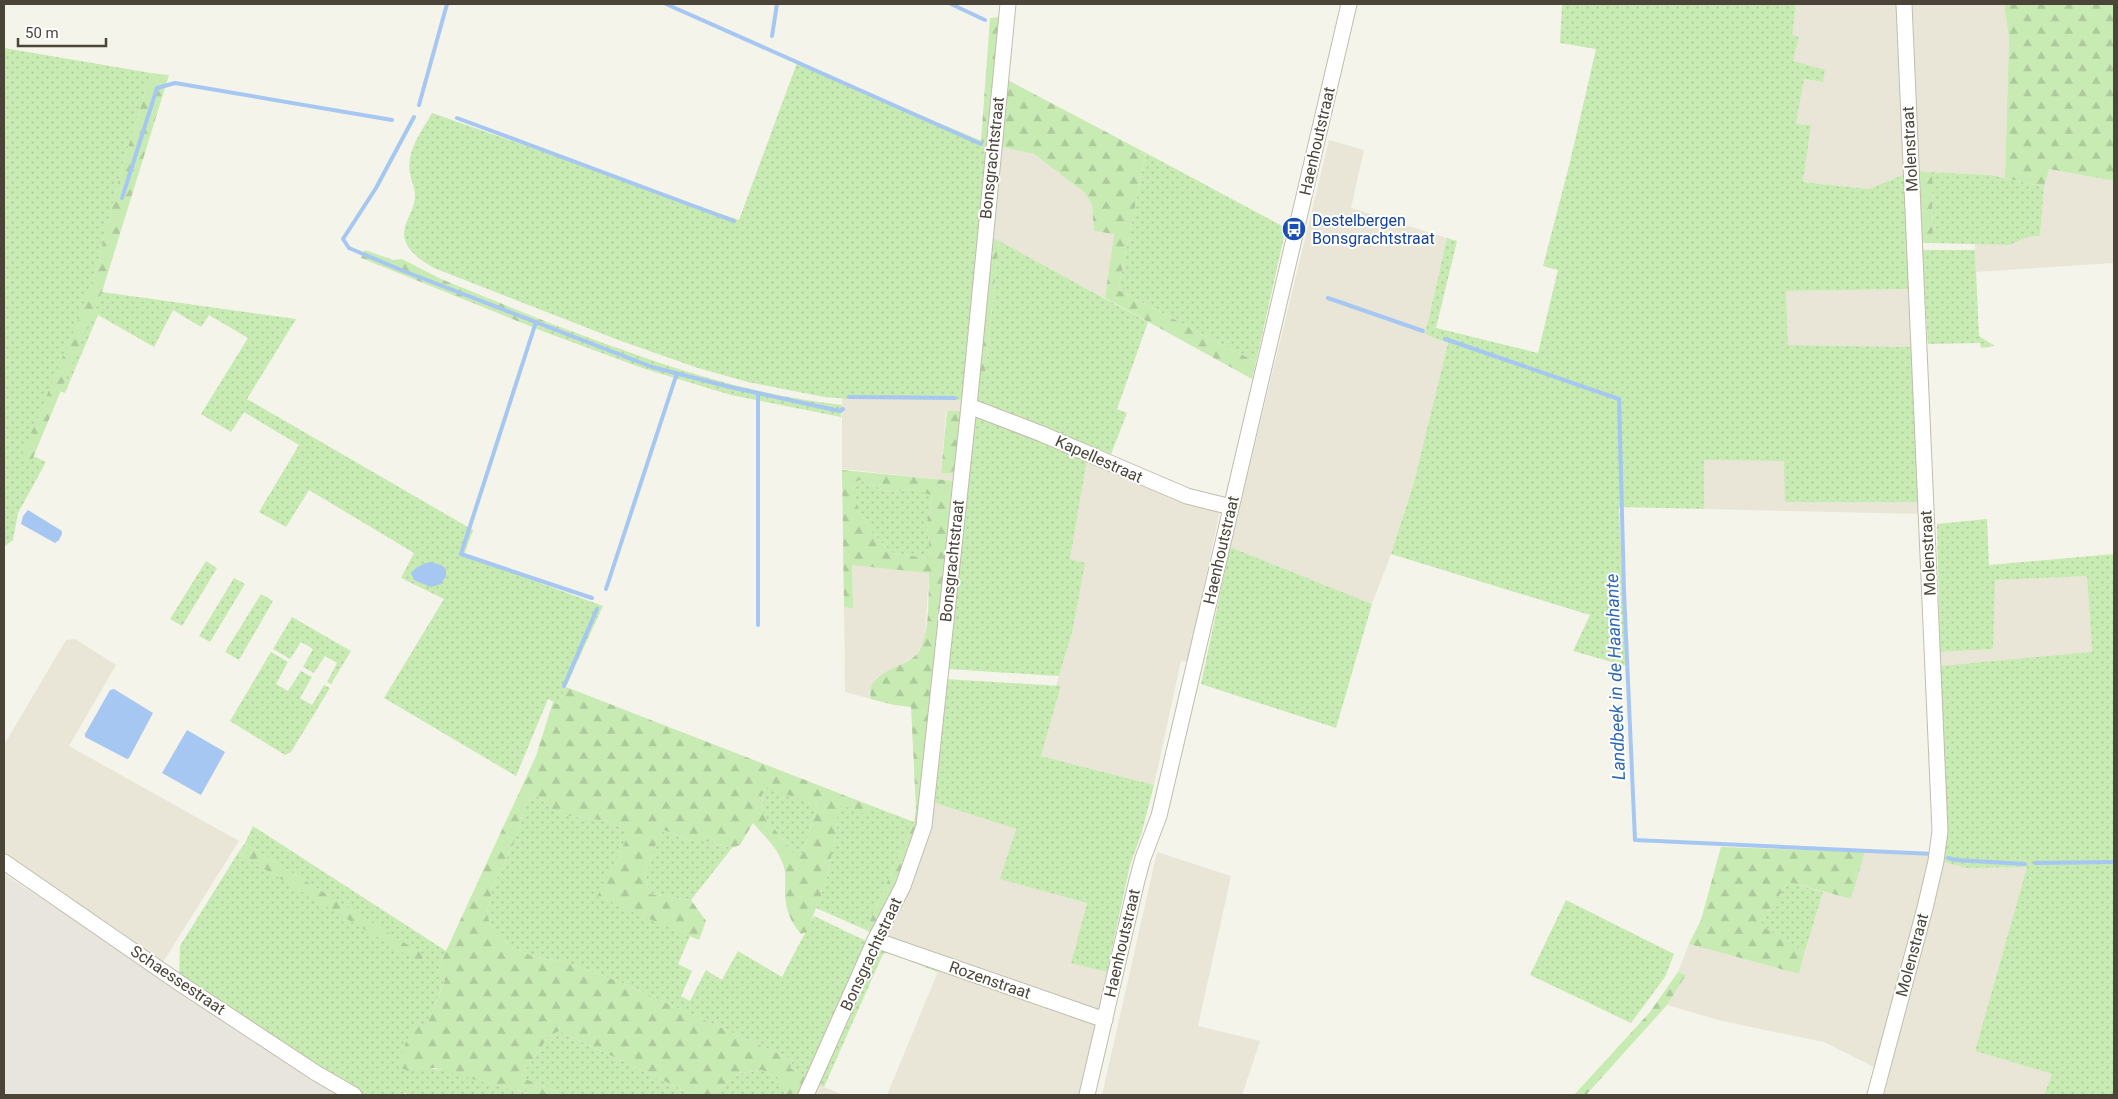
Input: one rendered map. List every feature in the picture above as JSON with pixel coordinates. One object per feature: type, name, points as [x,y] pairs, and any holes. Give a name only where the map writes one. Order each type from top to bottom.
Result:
[{"type":"street","name":"Bonsgrachtstraat","points":[[806,1095],[875,940],[903,886],[924,826],[969,406],[1008,4]]},
{"type":"street","name":"Haenhoutstraat","points":[[1088,1095],[1136,880],[1158,816],[1349,4]]},
{"type":"street","name":"Molenstraat","points":[[1875,1095],[1926,905],[1936,861],[1940,831],[1904,4]]},
{"type":"street","name":"Kapellestraat","points":[[969,406],[1042,434],[1187,496],[1231,507]]},
{"type":"street","name":"Schaessestraat","points":[[4,862],[181,984],[316,1073],[354,1095]]},
{"type":"street","name":"Rozenstraat","points":[[875,940],[1104,1020]]},
{"type":"shaded area","points":[[1796,4],[1898,4],[1905,174],[1869,189],[1803,182],[1811,125],[1796,124],[1804,79],[1823,82],[1793,61],[1799,37],[1791,35]]},
{"type":"shaded area","points":[[1910,4],[2004,4],[2009,38],[2005,178],[1991,175],[1916,171]]},
{"type":"shaded area","points":[[1329,140],[1364,150],[1351,208],[1447,238],[1425,333],[1448,343],[1414,482],[1391,554],[1372,604],[1230,547]]},
{"type":"shaded area","points":[[998,146],[1034,154],[1085,193],[1092,205],[1094,231],[1114,234],[1105,298],[990,237]]},
{"type":"shaded area","points":[[2048,169],[2114,181],[2114,263],[1976,272],[1975,244],[2009,245],[2028,237],[2040,236],[2044,187]]},
{"type":"shaded area","points":[[1911,289],[1915,347],[1788,345],[1786,291]]},
{"type":"shaded area","points":[[911,397],[965,401],[964,411],[946,411],[941,473],[957,474],[956,481],[842,469],[842,398]]},
{"type":"shaded area","points":[[1087,460],[1172,499],[1220,510],[1188,662],[1181,661],[1154,785],[1041,756],[1061,687],[1056,686],[1072,633],[1084,563],[1070,559]]},
{"type":"shaded area","points":[[1703,460],[1785,461],[1785,502],[1921,502],[1921,514],[1704,509]]},
{"type":"shaded area","points":[[852,564],[929,572],[925,640],[915,656],[877,677],[869,693],[871,699],[845,692],[844,607],[853,607]]},
{"type":"shaded area","points":[[2087,576],[2092,653],[1940,666],[1940,652],[1993,649],[1994,580]]},
{"type":"shaded area","points":[[75,639],[116,665],[69,746],[239,841],[163,962],[4,854],[4,745],[66,640]]},
{"type":"shaded area","points":[[935,803],[1016,829],[1001,879],[1087,903],[1071,963],[1107,972],[1098,1013],[891,939],[888,934],[921,856]]},
{"type":"shaded area","points":[[1157,852],[1231,876],[1198,1026],[1260,1041],[1242,1095],[1102,1095]]},
{"type":"shaded area","points":[[1865,852],[1932,854],[1878,1069],[1824,1042],[1722,1021],[1667,1005],[1686,975],[1678,972],[1689,944],[1799,974],[1823,892],[1851,899]]},
{"type":"shaded area","points":[[1943,862],[1967,868],[2027,867],[1975,1051],[2052,1074],[2044,1095],[1884,1095]]},
{"type":"shaded area","points":[[4,874],[39,897],[341,1095],[4,1095]]},
{"type":"shaded area","points":[[939,969],[1098,1023],[1082,1095],[887,1095]]},
{"type":"shaded area","points":[[818,1084],[824,1087],[844,1095],[812,1095]]},
{"type":"green space","points":[[1562,4],[1796,4],[1792,35],[1799,37],[1793,61],[1825,70],[1823,82],[1804,79],[1796,124],[1811,125],[1803,182],[1869,189],[1905,174],[1911,289],[1786,291],[1788,345],[1915,347],[1921,502],[1785,502],[1784,461],[1704,460],[1704,509],[1619,507],[1626,666],[1573,651],[1590,615],[1391,554],[1414,482],[1448,343],[1425,334],[1447,238],[1457,241],[1436,328],[1538,353],[1558,270],[1543,266],[1570,162],[1596,49],[1560,43]]},
{"type":"green space","points":[[2004,4],[2114,4],[2114,181],[2049,169],[2044,187],[2005,178],[2009,38]]},
{"type":"green space","points":[[1000,17],[996,74],[1146,153],[1118,290],[1256,362],[1252,379],[1105,298],[1114,234],[1094,231],[1092,205],[1085,193],[1034,154],[981,141],[990,18]]},
{"type":"green space","points":[[4,48],[151,73],[121,170],[95,274],[30,464],[33,456],[46,462],[18,513],[13,540],[4,547]]},
{"type":"green space","points":[[797,63],[989,144],[965,401],[911,397],[851,399],[824,397],[748,382],[698,368],[621,341],[434,268],[414,254],[406,243],[405,229],[414,205],[415,195],[410,173],[410,157],[432,113],[739,220]]},
{"type":"green space","points":[[151,73],[169,75],[102,292],[30,465],[20,460],[79,318],[95,274],[121,170]]},
{"type":"green space","points":[[1146,153],[1286,228],[1256,362],[1118,290]]},
{"type":"green space","points":[[1916,171],[1932,172],[1933,243],[1919,243]]},
{"type":"green space","points":[[1932,172],[1991,175],[2044,187],[2040,236],[2028,237],[2009,245],[1933,243]]},
{"type":"green space","points":[[990,237],[999,241],[985,373],[975,373]]},
{"type":"green space","points":[[999,241],[1148,322],[1117,409],[1127,413],[1111,454],[978,401],[974,397],[975,373],[985,373]]},
{"type":"green space","points":[[365,250],[393,260],[402,259],[441,279],[547,322],[542,331],[361,258]]},
{"type":"green space","points":[[1922,250],[1975,250],[1979,336],[1995,346],[1981,348],[1980,343],[1928,344]]},
{"type":"green space","points":[[102,292],[296,319],[247,399],[473,530],[464,555],[603,606],[558,704],[548,699],[516,776],[384,698],[444,599],[401,578],[414,553],[309,490],[286,527],[259,512],[299,445],[244,412],[231,432],[201,414],[248,338],[209,315],[201,327],[173,310],[154,347],[98,315],[65,393],[60,391]]},
{"type":"green space","points":[[547,322],[619,349],[692,373],[766,392],[842,405],[841,417],[731,395],[645,369],[542,331]]},
{"type":"green space","points":[[947,411],[964,411],[957,474],[941,473]]},
{"type":"green space","points":[[977,413],[1087,460],[1070,559],[1085,563],[1072,633],[1059,676],[947,669],[971,419]]},
{"type":"green space","points":[[842,470],[956,481],[919,831],[875,935],[866,930],[914,822],[916,808],[911,707],[871,699],[871,690],[873,683],[878,677],[915,656],[920,649],[924,640],[928,617],[929,573],[852,565],[853,608],[844,607]],"holes":[[[860,480],[889,492],[908,489],[932,495],[927,522],[930,558],[894,554],[870,530],[853,494],[855,482]]]},
{"type":"green space","points":[[860,480],[889,492],[908,489],[932,494],[927,522],[930,558],[894,554],[870,530],[853,494],[855,481]]},
{"type":"green space","points":[[1987,519],[1989,565],[2114,554],[2114,1095],[2044,1095],[2052,1074],[1975,1051],[2027,867],[1967,868],[1943,862],[1940,666],[2092,652],[2087,576],[1995,580],[1993,649],[1940,652],[1937,524]]},
{"type":"green space","points":[[1230,547],[1372,604],[1336,728],[1201,684]]},
{"type":"green space","points":[[206,561],[217,568],[182,626],[170,619]]},
{"type":"green space","points":[[234,578],[245,584],[210,642],[199,636]]},
{"type":"green space","points":[[261,594],[273,601],[239,660],[225,652]]},
{"type":"green space","points":[[292,617],[351,651],[331,684],[327,682],[337,663],[325,656],[314,673],[303,667],[313,649],[301,642],[290,659],[273,649]]},
{"type":"green space","points":[[271,652],[288,662],[276,684],[288,691],[301,671],[312,677],[300,698],[312,705],[324,685],[330,688],[291,752],[285,755],[230,721]]},
{"type":"green space","points":[[945,679],[1061,686],[1041,756],[1154,785],[1141,835],[1130,865],[1107,972],[1071,963],[1087,903],[1000,879],[1016,829],[935,803]]},
{"type":"green space","points":[[566,687],[872,806],[867,815],[839,804],[836,833],[826,882],[807,932],[801,934],[791,920],[787,907],[783,864],[770,842],[753,823],[740,845],[732,848],[706,841],[691,841],[664,830],[658,838],[645,876],[650,894],[691,900],[706,921],[699,940],[597,897],[628,836],[622,829],[606,821],[560,814],[535,795],[526,804],[514,843],[493,886],[487,913],[489,921],[499,935],[512,947],[532,956],[565,962],[620,982],[793,1060],[790,1068],[809,1078],[801,1095],[784,1095],[787,1088],[774,1076],[762,1070],[740,1073],[711,1095],[694,1095],[559,1031],[549,1036],[523,1073],[522,1078],[555,1090],[559,1095],[529,1095],[521,1091],[435,1068],[408,1071],[401,1068],[403,1051],[415,1024],[426,1027],[445,980],[436,976],[446,951],[536,756],[553,702],[558,704]],"holes":[[[762,786],[817,805],[803,853],[797,858],[763,814]]]},
{"type":"green space","points":[[762,785],[817,805],[803,853],[797,858],[763,814]]},
{"type":"green space","points":[[535,795],[560,814],[606,821],[622,829],[628,836],[598,897],[690,936],[678,964],[692,971],[681,996],[690,1001],[706,970],[722,980],[738,951],[782,977],[814,916],[866,941],[869,945],[809,1078],[790,1068],[793,1060],[620,982],[565,962],[532,956],[512,947],[499,935],[489,921],[487,913],[493,886],[514,843],[526,804]]},
{"type":"green space","points":[[839,803],[867,814],[872,806],[914,822],[866,930],[816,908],[826,882],[836,833]]},
{"type":"green space","points":[[253,826],[446,951],[436,976],[445,979],[426,1027],[425,1069],[450,1071],[529,1095],[410,1095],[405,1093],[401,1095],[365,1095],[179,976],[180,946],[238,853],[420,962],[423,955],[245,843]]},
{"type":"green space","points":[[664,830],[691,841],[706,841],[732,848],[691,900],[650,894],[645,876],[658,838]]},
{"type":"green space","points":[[245,843],[424,955],[420,963],[238,853]]},
{"type":"green space","points":[[1721,847],[1865,852],[1851,899],[1788,882],[1760,925],[1805,952],[1799,974],[1689,944],[1701,920]]},
{"type":"green space","points":[[1788,882],[1823,892],[1805,952],[1759,926]]},
{"type":"green space","points":[[1566,900],[1674,954],[1665,977],[1631,1023],[1530,975]]},
{"type":"green space","points":[[882,948],[939,969],[937,972],[888,952],[883,954],[824,1087],[818,1084],[877,952]]},
{"type":"green space","points":[[1678,972],[1686,975],[1667,1005],[1586,1095],[1574,1095],[1650,1012]]},
{"type":"green space","points":[[559,1031],[694,1095],[559,1095],[555,1090],[522,1078],[523,1073],[549,1036]]},
{"type":"green space","points":[[762,1070],[774,1076],[787,1088],[784,1095],[711,1095],[740,1073]]},
{"type":"water","points":[[28,510],[62,531],[59,540],[55,543],[21,524],[23,516]]},
{"type":"water","points":[[431,562],[441,565],[446,569],[446,576],[441,584],[431,587],[414,580],[411,573],[420,566]]},
{"type":"water","points":[[114,689],[153,713],[127,759],[85,737],[110,690]]},
{"type":"water","points":[[187,730],[225,752],[201,795],[162,773]]},
{"type":"waterway","points":[[419,105],[447,4]]},
{"type":"waterway","points":[[666,4],[981,144]]},
{"type":"waterway","points":[[772,36],[777,4]]},
{"type":"waterway","points":[[951,4],[985,20]]},
{"type":"waterway","points":[[122,198],[157,88],[175,83],[392,120]]},
{"type":"waterway","points":[[414,117],[376,188],[343,239],[349,248],[652,367],[730,387],[840,411],[843,409]]},
{"type":"waterway","points":[[457,118],[734,221]]},
{"type":"waterway","name":"Landbeek in de Haanhante","points":[[1328,298],[1423,331]]},
{"type":"waterway","points":[[536,322],[461,554],[592,598]]},
{"type":"waterway","name":"Landbeek in de Haanhante","points":[[1445,339],[1619,399],[1624,591],[1635,840],[1933,854]]},
{"type":"waterway","points":[[606,589],[677,373]]},
{"type":"waterway","points":[[758,393],[758,625]]},
{"type":"waterway","points":[[849,397],[955,398]]},
{"type":"waterway","points":[[564,686],[597,609]]},
{"type":"waterway","name":"Landbeek in de Haanhante","points":[[1948,858],[2025,864]]},
{"type":"waterway","name":"Landbeek in de Haanhante","points":[[2035,863],[2114,862]]},
{"type":"place","name":"Destelbergen Bonsgrachtstraat","points":[[1294,229]]}]
